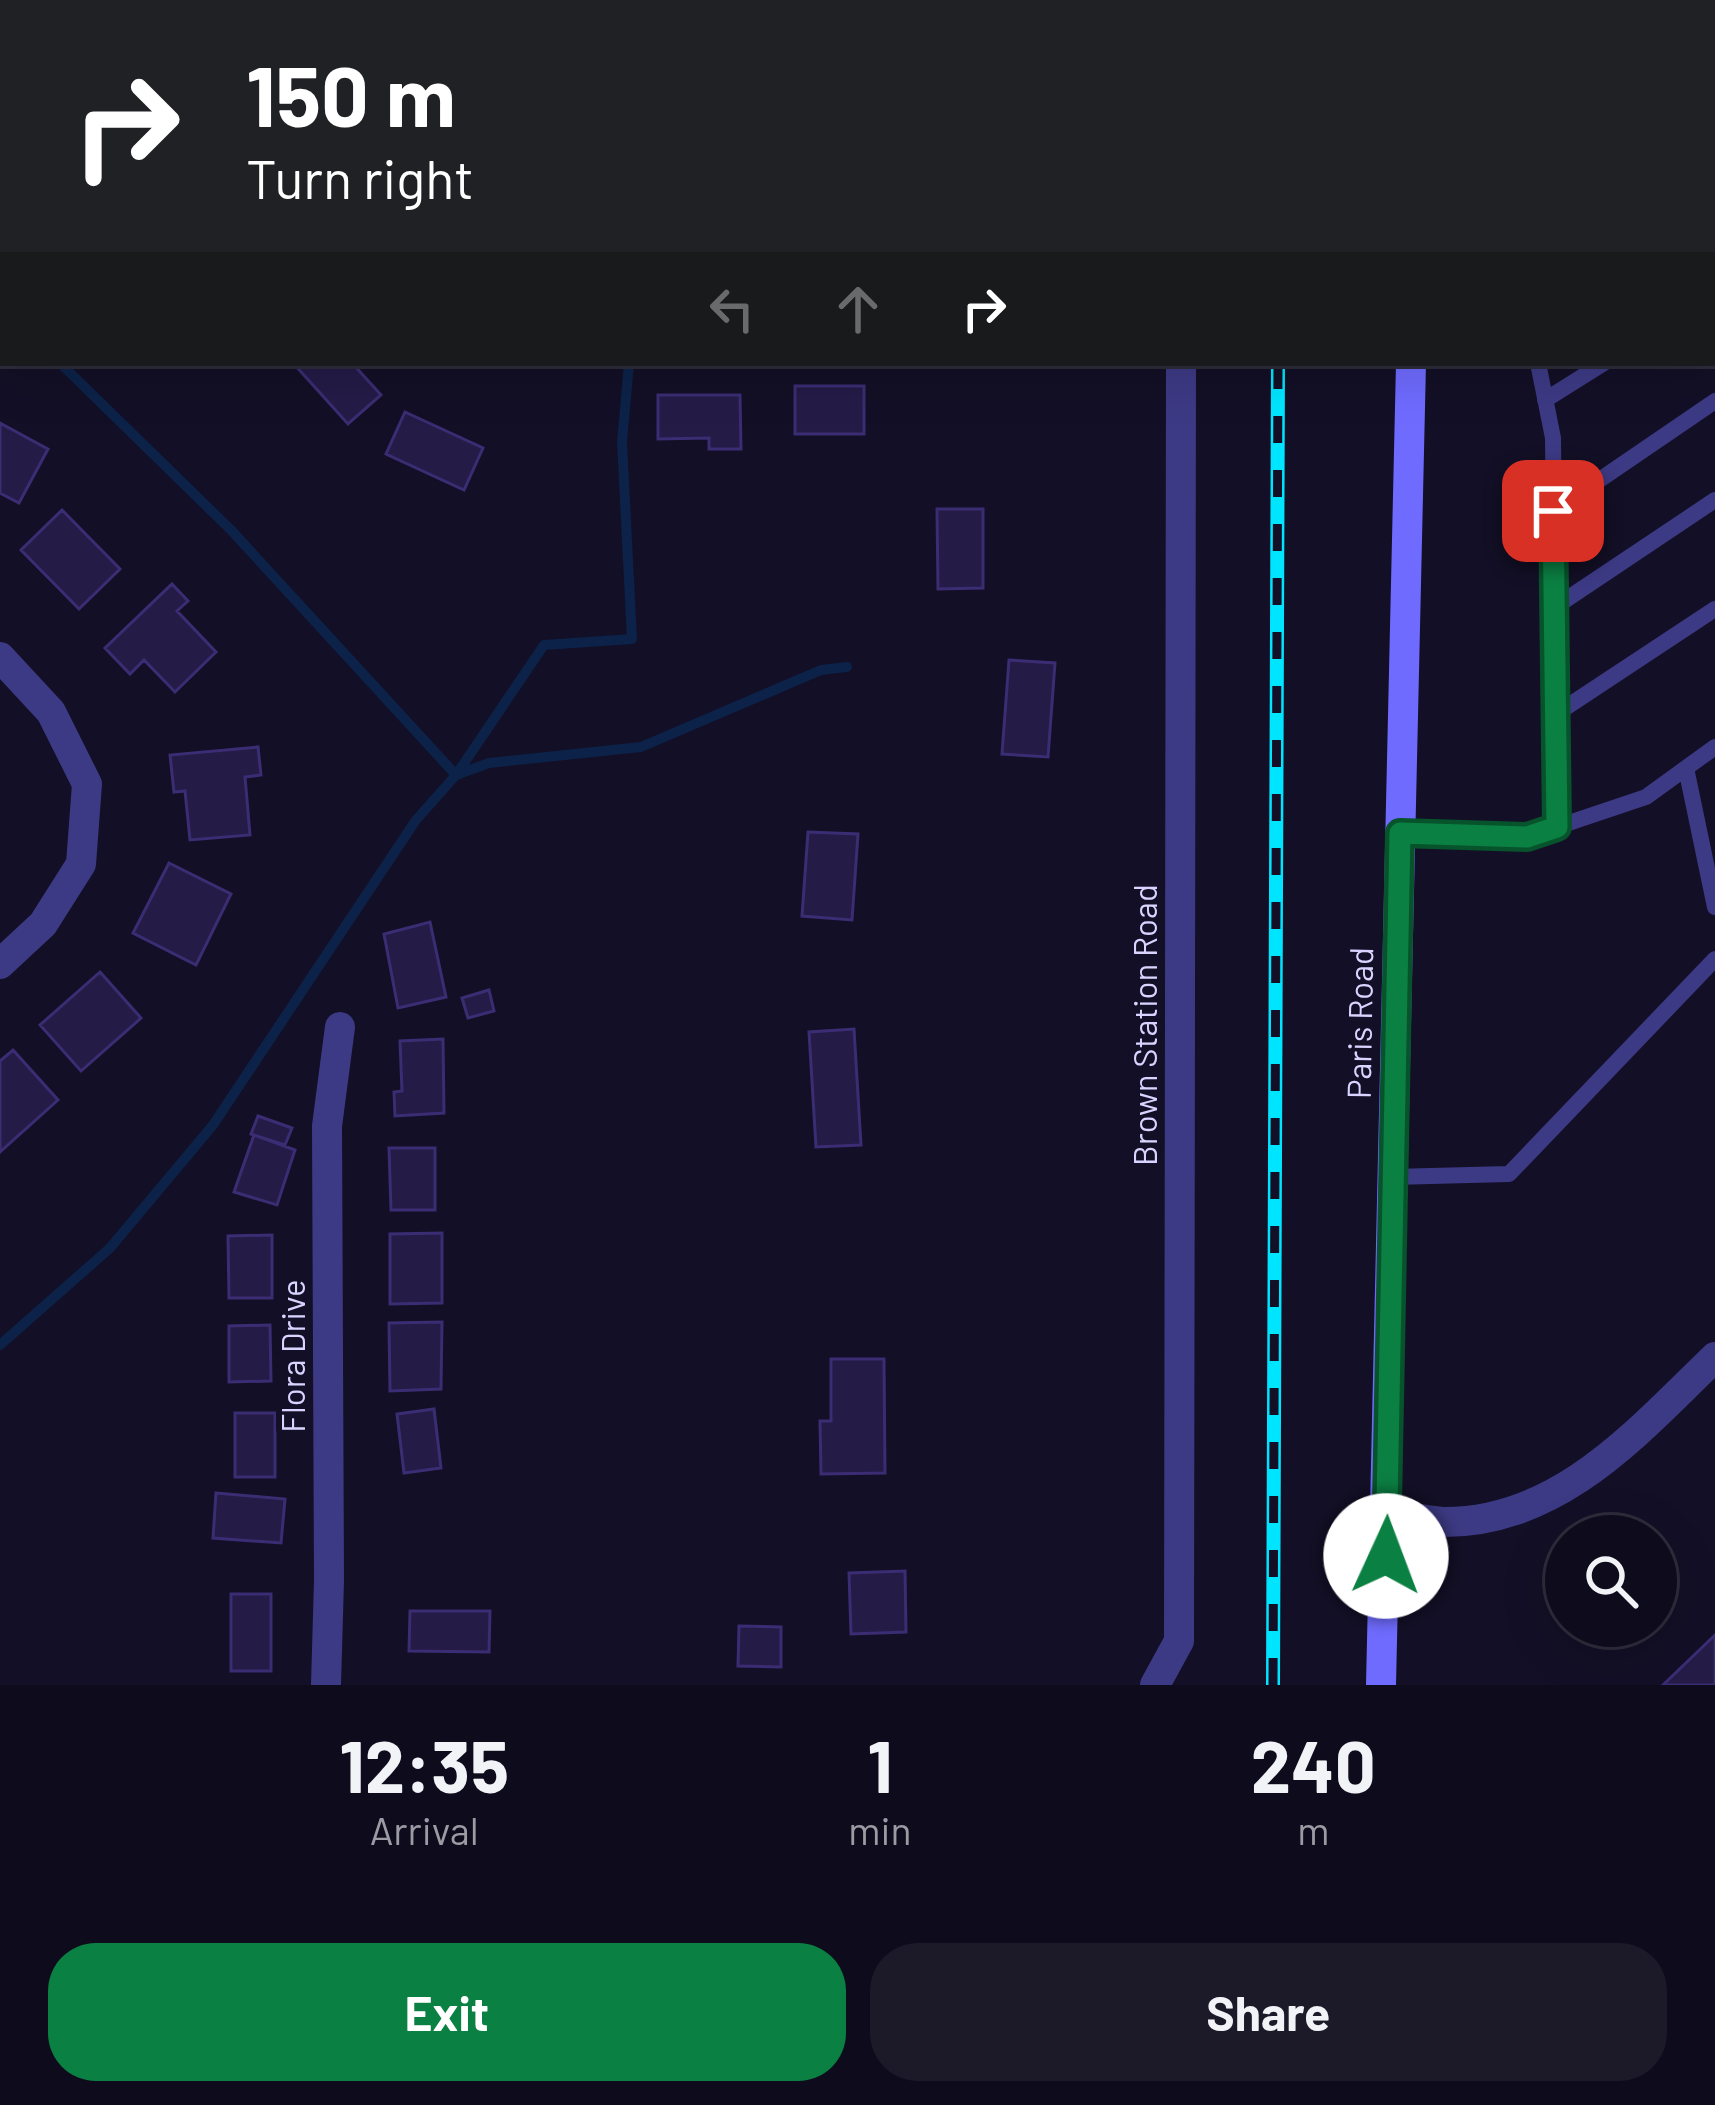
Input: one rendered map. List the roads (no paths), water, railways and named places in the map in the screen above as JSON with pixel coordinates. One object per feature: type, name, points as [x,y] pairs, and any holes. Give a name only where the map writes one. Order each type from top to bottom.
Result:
[{"type":"main road","name":"Paris Road","points":[[1381,1685],[1411,366]]},
{"type":"street","name":"Brown Station Road","points":[[1157,1684],[1179,1641],[1181,366]]},
{"type":"street","points":[[0,658],[51,712],[87,784],[81,864],[43,924],[0,964]]},
{"type":"street","name":"Flora Drive","points":[[326,1685],[328,1126],[340,1027]]},
{"type":"street","points":[[1388,1514],[1443,1522],[1495,1516],[1534,1502],[1583,1478],[1715,1357]]},
{"type":"lane","points":[[1539,366],[1552,438],[1557,827]]},
{"type":"lane","points":[[1546,400],[1599,366]]},
{"type":"lane","points":[[1553,511],[1715,401]]},
{"type":"lane","points":[[1555,608],[1715,500]]},
{"type":"lane","points":[[1556,713],[1715,609]]},
{"type":"lane","points":[[1400,833],[1527,837],[1646,797],[1715,748]]},
{"type":"lane","points":[[1687,768],[1715,908]]},
{"type":"lane","points":[[1392,1178],[1508,1174],[1715,959]]},
{"type":"waterway","points":[[63,366],[231,530],[456,775],[544,645],[632,639],[622,442],[629,366]]},
{"type":"waterway","points":[[0,1345],[110,1248],[213,1125],[416,820],[456,775],[489,763],[641,747],[821,670],[847,667]]},
{"type":"railway","points":[[1273,1685],[1278,366]]}]
